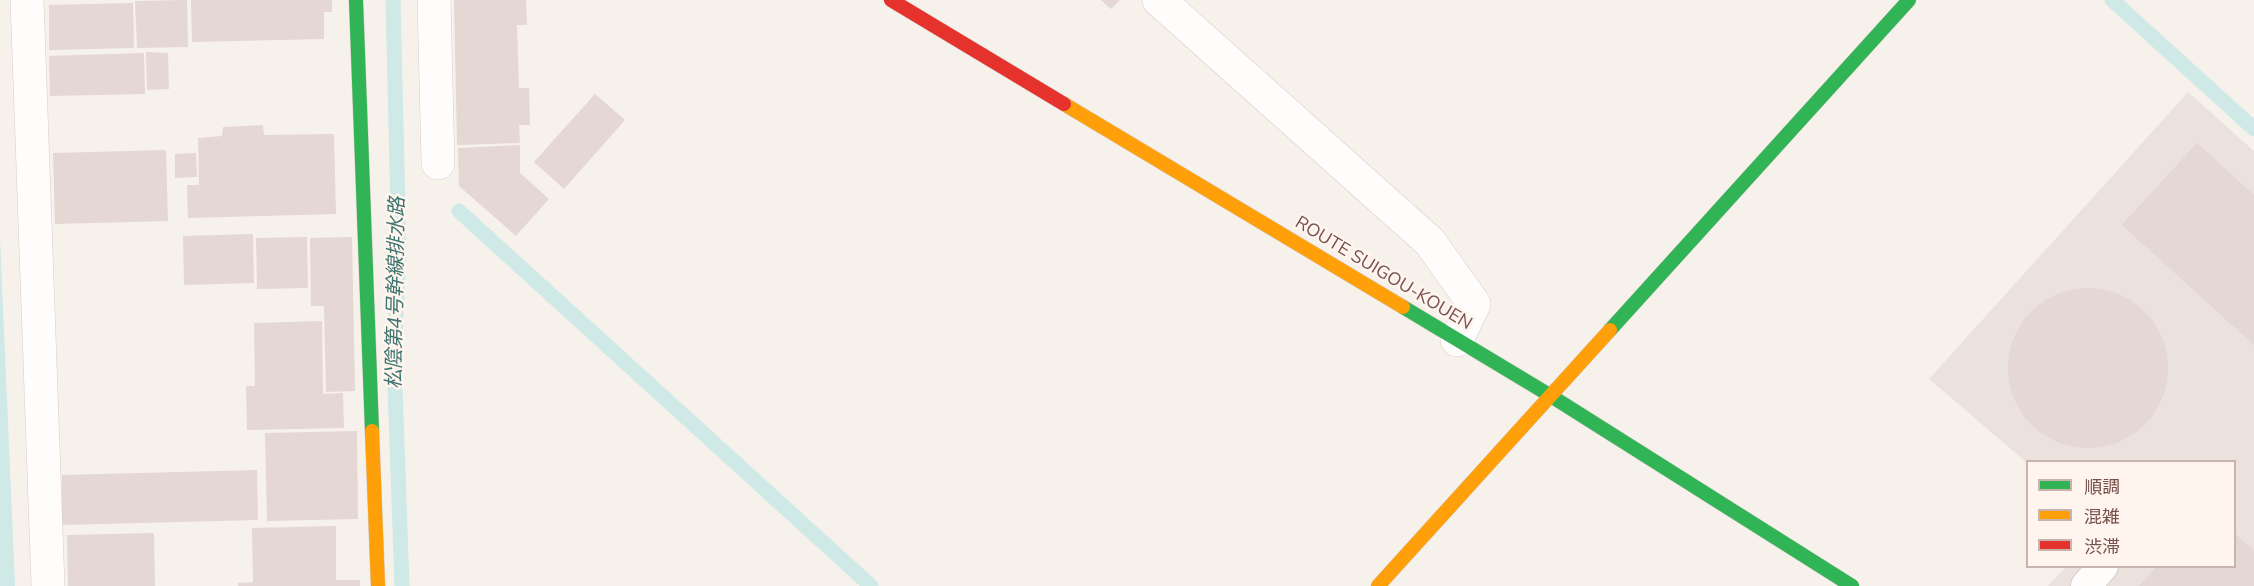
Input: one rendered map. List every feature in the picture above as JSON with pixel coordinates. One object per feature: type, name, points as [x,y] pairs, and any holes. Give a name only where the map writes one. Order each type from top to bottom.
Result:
[{"type":"street","points":[[27,0],[48,586]]},
{"type":"street","points":[[356,0],[378,586]]},
{"type":"street","points":[[434,0],[438,163]]},
{"type":"street","name":"ROUTE SUIGOU-KOUEN","points":[[891,0],[1551,396],[1851,586]]},
{"type":"street","points":[[1159,0],[1430,242],[1474,304],[1457,340]]},
{"type":"street","points":[[1378,586],[1910,0]]},
{"type":"lane","points":[[2086,586],[2102,568]]},
{"type":"shaded area","points":[[2188,92],[2254,151],[2254,586],[2048,586],[2065,568],[2236,568],[2236,460],[2026,460],[2026,462],[1929,379]]},
{"type":"water","points":[[0,238],[15,586],[0,586]]},
{"type":"building","points":[[187,0],[188,47],[137,48],[135,1]]},
{"type":"building","points":[[191,0],[332,0],[332,12],[324,12],[324,39],[192,42]]},
{"type":"building","points":[[454,0],[526,0],[527,25],[517,25],[519,88],[529,88],[530,125],[519,125],[520,143],[457,145]]},
{"type":"building","points":[[1101,0],[1120,0],[1111,9]]},
{"type":"building","points":[[133,3],[134,48],[49,50],[49,5]]},
{"type":"building","points":[[146,52],[168,53],[169,89],[147,90]]},
{"type":"building","points":[[144,53],[145,94],[50,96],[49,56]]},
{"type":"building","points":[[595,94],[625,120],[564,189],[534,162]]},
{"type":"building","points":[[263,125],[264,135],[334,134],[336,214],[188,218],[187,185],[199,185],[198,138],[222,136],[223,127]]},
{"type":"building","points":[[2197,143],[2254,195],[2254,345],[2122,225]]},
{"type":"building","points":[[520,145],[520,173],[549,199],[516,236],[459,186],[458,148]]},
{"type":"building","points":[[166,150],[168,221],[55,224],[53,153]]},
{"type":"building","points":[[196,153],[197,177],[175,178],[175,154]]},
{"type":"building","points":[[253,234],[254,283],[184,285],[183,236]]},
{"type":"building","points":[[307,237],[308,288],[257,289],[256,238]]},
{"type":"building","points":[[352,237],[355,391],[326,392],[324,306],[311,306],[310,238]]},
{"type":"building","points":[[2088,288],[2119,294],[2145,311],[2162,337],[2168,368],[2162,399],[2145,425],[2119,442],[2088,448],[2057,442],[2031,425],[2014,399],[2008,368],[2014,337],[2031,311],[2057,294]]},
{"type":"building","points":[[322,321],[323,394],[343,393],[344,428],[247,430],[246,386],[255,386],[254,323]]},
{"type":"building","points":[[357,431],[358,519],[267,521],[265,433]]},
{"type":"building","points":[[257,470],[258,520],[62,525],[62,475]]},
{"type":"building","points":[[336,526],[336,580],[360,580],[360,586],[238,586],[238,583],[253,582],[252,528]]},
{"type":"building","points":[[154,533],[155,586],[68,586],[67,535]]},
{"type":"building","points":[[2236,535],[2254,551],[2254,586],[2139,586],[2155,568],[2236,568]]},
{"type":"waterway","name":"松陰第4号幹線排水路","points":[[393,0],[399,252],[394,358],[402,586]]},
{"type":"waterway","points":[[2112,0],[2254,129]]},
{"type":"waterway","points":[[459,211],[871,586]]},
{"type":"traffic: fast","points":[[356,0],[372,431]]},
{"type":"traffic: fast","points":[[1610,330],[1909,0]]},
{"type":"traffic: fast","points":[[1403,307],[1551,396],[1852,586]]},
{"type":"traffic: slow","points":[[1064,104],[1403,307]]},
{"type":"traffic: slow","points":[[1378,586],[1610,330]]},
{"type":"traffic: slow","points":[[372,431],[378,586]]},
{"type":"traffic: jam","points":[[891,0],[1064,104]]}]
